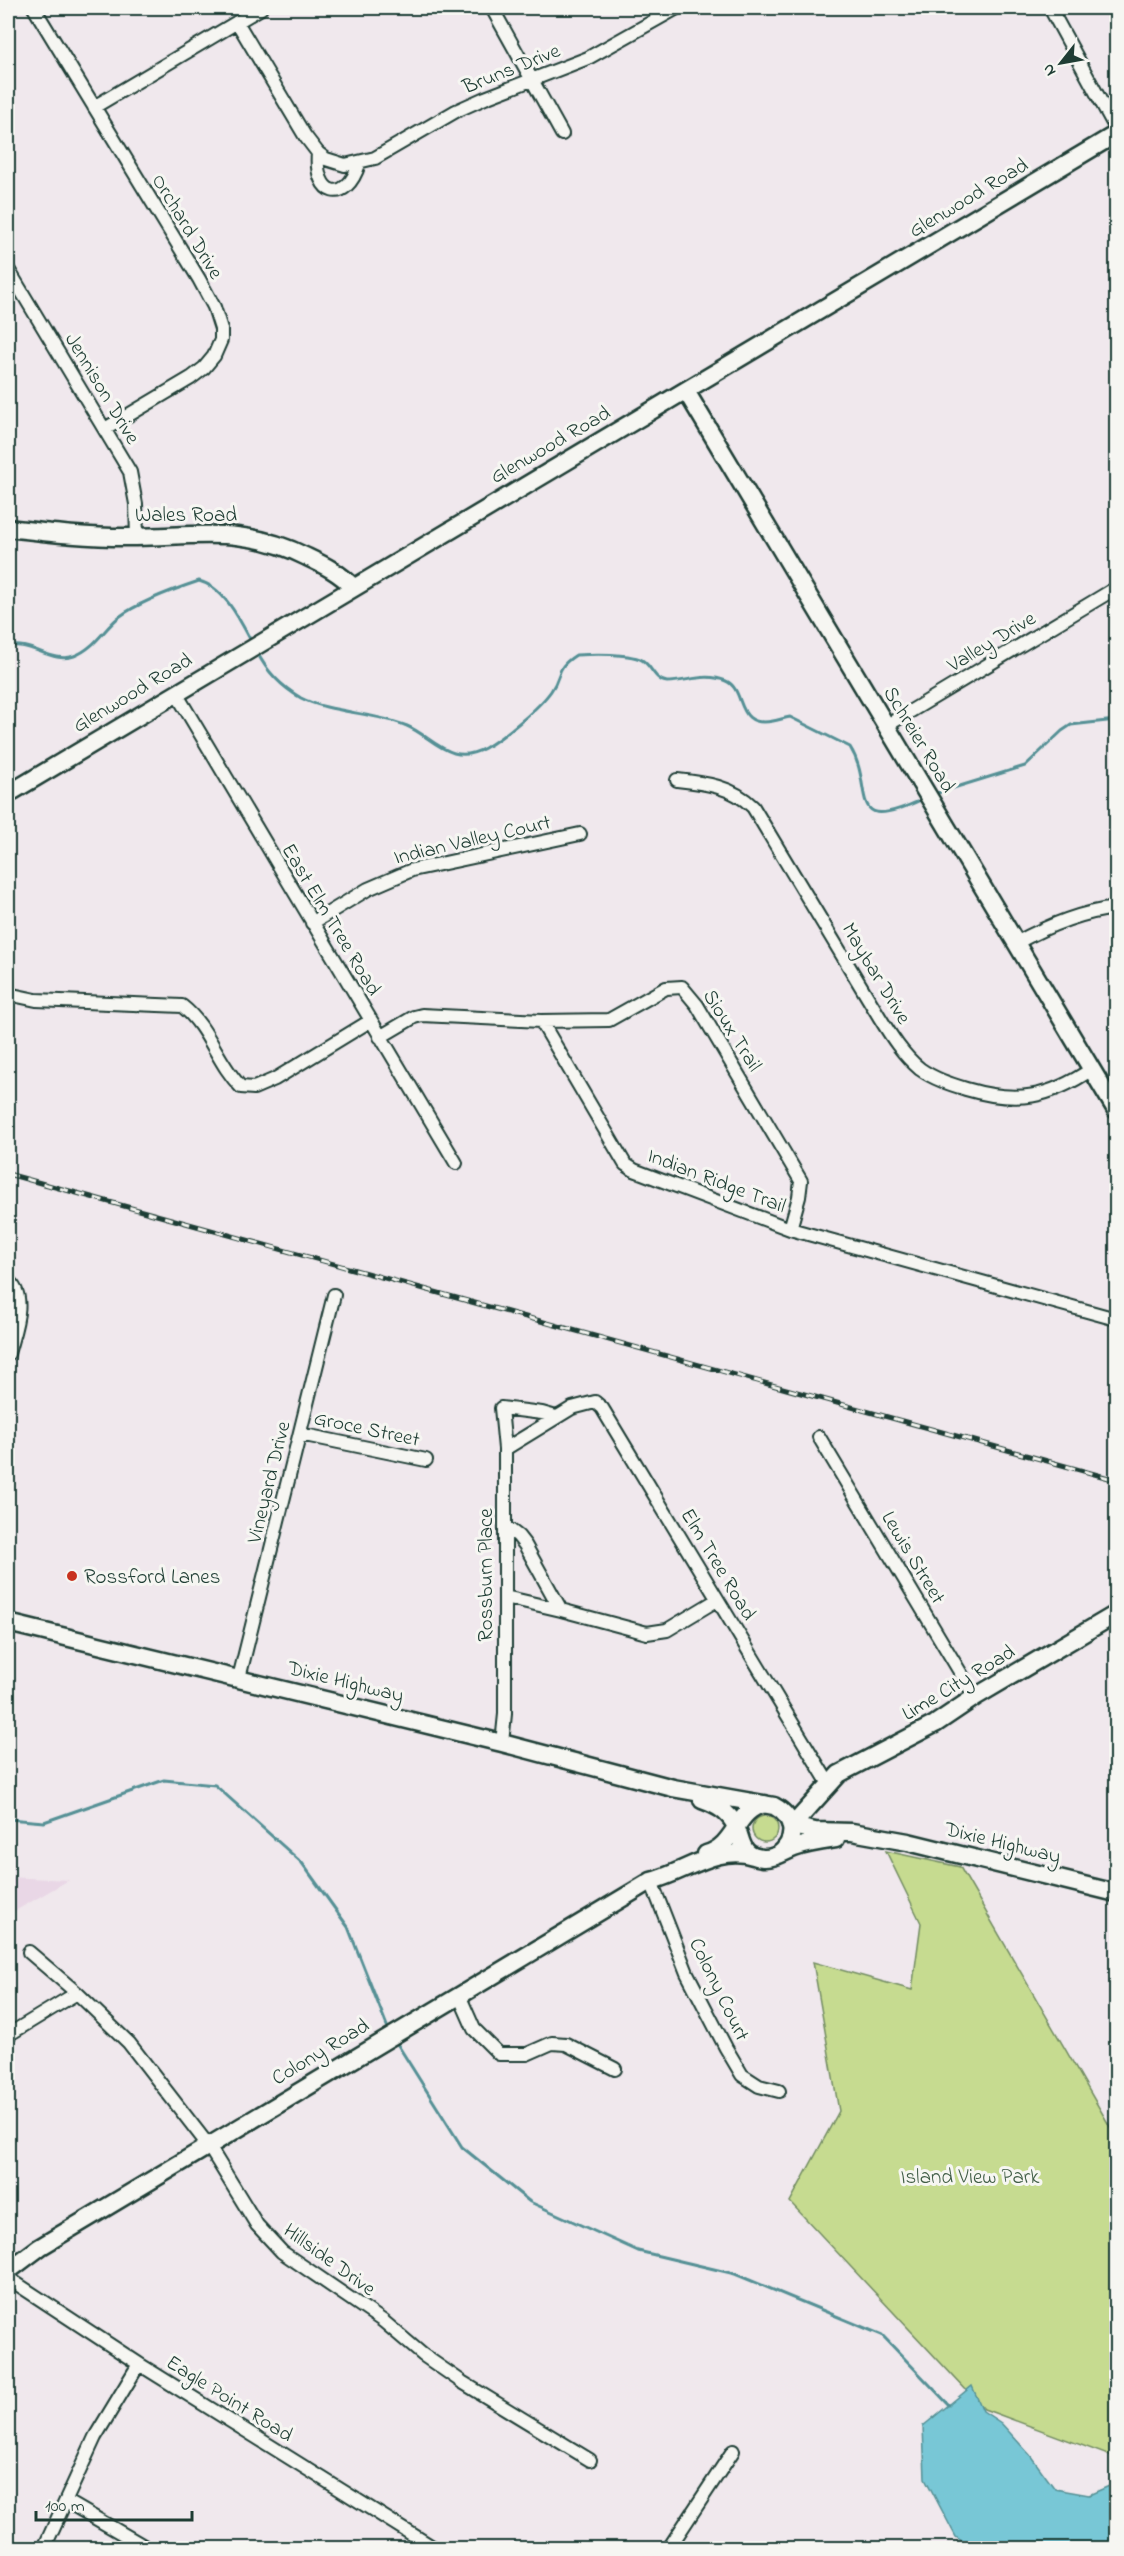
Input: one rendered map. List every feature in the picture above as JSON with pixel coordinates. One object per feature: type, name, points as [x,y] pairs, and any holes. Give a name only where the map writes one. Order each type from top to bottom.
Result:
[{"type":"street","name":"Orchard Drive","points":[[34,8],[198,279],[214,307],[221,329],[218,348],[204,368],[105,429]]},
{"type":"street","points":[[94,107],[261,8]]},
{"type":"street","points":[[492,8],[562,134]]},
{"type":"street","name":"Bruns Drive","points":[[359,164],[388,152],[456,111],[588,58],[677,8]]},
{"type":"street","points":[[1050,8],[1116,129]]},
{"type":"street","points":[[237,22],[305,136],[318,153],[338,164],[359,164],[350,184],[342,189],[333,190],[322,184],[318,176],[318,153]]},
{"type":"street","name":"Glenwood Road","points":[[8,794],[1116,134]]},
{"type":"street","name":"Jennison Drive","points":[[8,268],[130,472],[134,487],[137,537]]},
{"type":"street","name":"Schreier Road","points":[[686,391],[1116,1110]]},
{"type":"street","name":"Wales Road","points":[[8,528],[74,535],[137,537],[216,534],[251,536],[289,548],[324,565],[353,587]]},
{"type":"street","name":"Valley Drive","points":[[886,726],[1116,588]]},
{"type":"street","name":"East Elm Tree Road","points":[[176,693],[456,1163]]},
{"type":"street","name":"Maybar Drive","points":[[677,780],[713,784],[742,795],[753,807],[897,1045],[919,1068],[932,1077],[955,1086],[1010,1098],[1026,1098],[1058,1090],[1092,1069]]},
{"type":"street","name":"Indian Valley Court","points":[[312,923],[368,889],[412,870],[580,834]]},
{"type":"street","points":[[1016,944],[1084,914],[1116,909]]},
{"type":"street","name":"Sioux Trail","points":[[541,1021],[609,1020],[666,988],[682,987],[697,1005],[801,1180],[790,1229]]},
{"type":"street","points":[[8,994],[36,1000],[182,1006],[193,1015],[226,1069],[241,1087],[254,1088],[268,1082],[370,1021]]},
{"type":"street","points":[[380,1037],[414,1017],[422,1016],[541,1021]]},
{"type":"street","name":"Indian Ridge Trail","points":[[541,1021],[625,1164],[649,1177],[790,1229],[1116,1319]]},
{"type":"street","points":[[8,1281],[16,1288],[19,1300],[8,1354]]},
{"type":"street","name":"Vineyard Drive","points":[[239,1678],[334,1295]]},
{"type":"street","name":"Elm Tree Road","points":[[505,1449],[572,1408],[595,1402],[602,1408],[717,1600],[823,1791]]},
{"type":"street","name":"Rossburn Place","points":[[502,1743],[505,1714],[505,1449],[501,1408],[532,1411],[556,1417]]},
{"type":"street","name":"Groce Street","points":[[300,1434],[426,1460]]},
{"type":"street","name":"Lewis Street","points":[[819,1437],[975,1697]]},
{"type":"street","points":[[505,1526],[525,1545],[561,1610]]},
{"type":"street","points":[[505,1597],[647,1633],[667,1630],[717,1600]]},
{"type":"street","name":"Lime City Road","points":[[792,1826],[839,1774],[916,1735],[975,1697],[1116,1614]]},
{"type":"street","name":"Dixie Highway","points":[[8,1623],[502,1743],[673,1788],[770,1805]]},
{"type":"street","name":"Dixie Highway","points":[[673,1788],[721,1808],[737,1828],[741,1844],[753,1856],[770,1858],[795,1847],[853,1836],[879,1838],[908,1842],[1116,1893]]},
{"type":"street","points":[[823,1791],[815,1817],[822,1826],[832,1831]]},
{"type":"street","name":"Lime City Road","points":[[770,1805],[797,1801],[823,1791]]},
{"type":"street","points":[[737,1828],[748,1810],[770,1805],[786,1815],[792,1826],[792,1836],[789,1844],[778,1855]]},
{"type":"street","name":"Dixie Highway","points":[[792,1826],[815,1832],[852,1832],[879,1838]]},
{"type":"street","name":"Colony Road","points":[[8,2278],[39,2247],[687,1860],[719,1848],[737,1828]]},
{"type":"street","name":"Colony Road","points":[[656,1880],[687,1866],[718,1857],[741,1852],[753,1856]]},
{"type":"street","name":"Colony Court","points":[[656,1880],[687,1973],[726,2048],[747,2079],[759,2086],[779,2091]]},
{"type":"street","name":"Hillside Drive","points":[[29,1952],[77,1993],[129,2043],[208,2145],[257,2224],[282,2252],[383,2321],[423,2355],[462,2382],[590,2460]]},
{"type":"street","points":[[8,2035],[77,1993]]},
{"type":"street","points":[[459,1995],[474,2029],[499,2054],[527,2054],[552,2043],[566,2044],[615,2069]]},
{"type":"street","name":"Eagle Point Road","points":[[8,2278],[139,2364],[434,2548]]},
{"type":"street","points":[[44,2548],[95,2437],[139,2364]]},
{"type":"street","points":[[669,2548],[733,2451]]},
{"type":"street","points":[[66,2501],[147,2548]]},
{"type":"shaded area","points":[[8,1877],[69,1880],[8,1915]]},
{"type":"green space","points":[[765,1816],[774,1820],[778,1829],[774,1838],[765,1842],[756,1838],[752,1829],[756,1820]]},
{"type":"green space","name":"Island View Park","points":[[886,1851],[960,1867],[1116,2137],[1116,2458],[984,2409],[790,2202],[839,2111],[813,1962],[912,1990],[921,1923]]},
{"type":"water","points":[[972,2386],[983,2411],[1001,2423],[1030,2455],[1055,2489],[1089,2495],[1116,2483],[1116,2548],[972,2548],[956,2537],[925,2478],[923,2426]]},
{"type":"waterway","points":[[8,647],[24,647],[57,657],[74,656],[87,649],[127,611],[157,596],[199,581],[208,584],[224,597],[251,641]]},
{"type":"waterway","points":[[257,652],[265,666],[276,678],[301,698],[325,707],[394,721],[413,729],[448,751],[462,754],[474,753],[485,748],[521,722],[551,691],[564,664],[576,655],[608,654],[633,657],[644,661],[663,681],[674,682],[711,677],[726,681],[737,692],[743,707],[752,719],[761,722],[790,717],[850,747],[857,763],[866,803],[872,810],[882,813],[923,799]]},
{"type":"waterway","points":[[934,794],[1025,766],[1071,725],[1116,720]]},
{"type":"waterway","points":[[8,1819],[44,1822],[164,1780],[215,1785],[302,1863],[348,1927],[387,2026]]},
{"type":"waterway","points":[[396,2042],[462,2147],[530,2202],[638,2251],[735,2274],[882,2335],[949,2405]]},
{"type":"railway","points":[[8,1174],[1116,1480]]},
{"type":"place","name":"Rossford Lanes","points":[[72,1576]]}]
